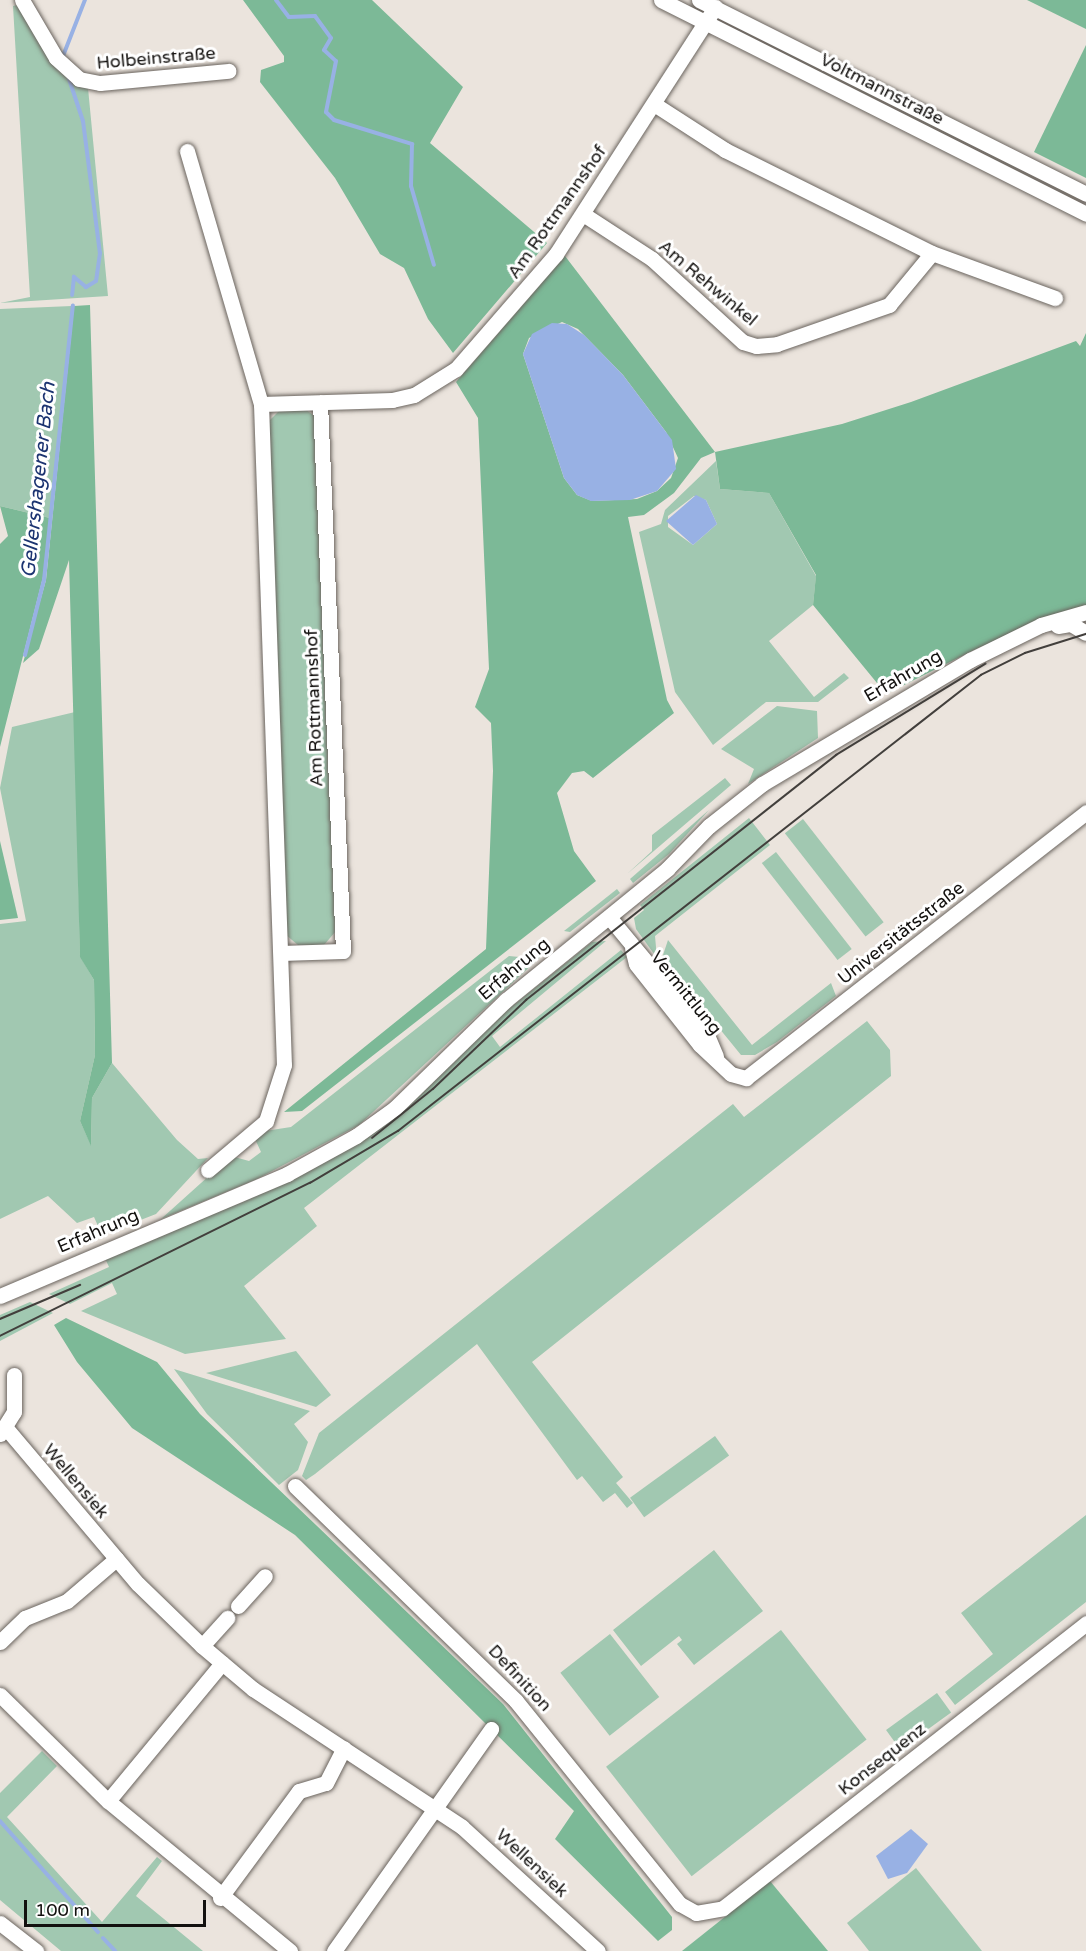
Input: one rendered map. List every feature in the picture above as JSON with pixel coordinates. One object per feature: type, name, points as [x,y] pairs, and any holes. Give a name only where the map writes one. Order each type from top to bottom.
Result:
[{"type":"street","name":"Holbeinstraße","points":[[22,0],[56,58],[79,80],[100,83],[228,71]]},
{"type":"street","name":"Voltmannstraße","points":[[661,0],[1086,214]]},
{"type":"street","name":"Voltmannstraße","points":[[699,0],[1086,194]]},
{"type":"street","name":"Am Rottmannshof","points":[[261,405],[392,400],[438,384],[536,279],[583,214],[715,7]]},
{"type":"street","points":[[654,104],[725,150],[932,253],[1055,298]]},
{"type":"street","points":[[187,151],[261,405],[284,1065],[279,1093],[266,1120],[246,1147],[208,1170]]},
{"type":"street","name":"Am Rehwinkel","points":[[583,214],[652,259],[743,342],[756,346],[777,344],[889,305],[932,253]]},
{"type":"street","name":"Am Rottmannshof","points":[[280,953],[343,951],[320,402]]},
{"type":"street","points":[[1032,632],[1086,612]]},
{"type":"street","points":[[1032,632],[1071,624],[1086,633]]},
{"type":"street","name":"Erfahrung","points":[[0,1296],[286,1174],[356,1136],[395,1108],[506,1000],[668,870],[709,826],[781,771],[970,660],[1032,632]]},
{"type":"street","name":"Universitätsstraße","points":[[737,1078],[752,1074],[1086,812]]},
{"type":"street","name":"Vermittlung","points":[[609,917],[707,1035],[717,1058],[737,1078]]},
{"type":"street","name":"Wellensiek","points":[[14,1375],[15,1408],[3,1431],[116,1559],[202,1646],[222,1664],[435,1808],[485,1845],[598,1951]]},
{"type":"street","name":"Definition","points":[[295,1486],[516,1701],[680,1904],[696,1912]]},
{"type":"street","points":[[0,1642],[25,1618],[67,1601],[116,1559]]},
{"type":"street","points":[[238,1606],[265,1576]]},
{"type":"street","points":[[202,1646],[227,1618]]},
{"type":"street","name":"Konsequenz","points":[[696,1912],[723,1908],[1086,1623]]},
{"type":"street","points":[[108,1801],[222,1664]]},
{"type":"street","points":[[0,1695],[108,1801],[220,1898],[290,1951]]},
{"type":"street","points":[[334,1951],[491,1729]]},
{"type":"street","points":[[220,1898],[299,1791],[326,1783],[344,1748]]},
{"type":"street","points":[[0,1923],[36,1951]]},
{"type":"green space","points":[[243,0],[372,0],[463,87],[430,143],[547,243],[453,353],[428,319],[404,268],[380,254],[335,178],[260,82],[261,70],[284,62],[284,56]]},
{"type":"green space","points":[[1027,0],[1086,0],[1086,29]]},
{"type":"green space","points":[[26,3],[88,88],[108,296],[0,303],[30,297],[13,6]]},
{"type":"green space","points":[[1086,45],[1086,178],[1034,152]]},
{"type":"green space","points":[[565,256],[715,452],[701,458],[674,493],[644,515],[628,517],[667,700],[674,713],[593,778],[584,771],[572,773],[557,793],[574,851],[596,881],[302,1111],[284,1112],[486,949],[493,771],[491,723],[475,707],[489,669],[478,418],[456,382]],"holes":[[[562,322],[578,329],[623,375],[666,432],[678,458],[671,478],[657,491],[637,499],[592,501],[577,495],[564,478],[523,354],[529,338]]]},
{"type":"green space","points":[[90,305],[112,1063],[92,1098],[91,1146],[80,1121],[95,1055],[94,980],[80,957],[69,560],[39,649],[23,663],[46,580],[74,306]]},
{"type":"green space","points":[[72,306],[50,518],[0,506],[0,309]]},
{"type":"green space","points":[[1086,333],[1086,606],[976,649],[886,694],[813,605],[816,575],[769,493],[720,489],[715,452],[842,424],[911,402],[1076,341],[1080,346]]},
{"type":"green space","points":[[302,407],[316,417],[336,931],[324,945],[298,945],[286,935],[267,423],[281,409]]},
{"type":"green space","points":[[716,461],[720,489],[769,493],[816,576],[813,605],[769,641],[814,697],[844,673],[849,678],[818,702],[766,702],[713,745],[675,692],[639,532],[661,524],[665,510]],"holes":[[[694,496],[706,500],[717,524],[693,545],[668,527],[668,516]]]},
{"type":"green space","points":[[0,506],[50,518],[43,577],[0,747],[0,544],[8,536]]},
{"type":"green space","points":[[777,706],[817,711],[818,738],[748,784],[754,769],[721,749]]},
{"type":"green space","points":[[75,712],[80,956],[94,980],[95,1055],[80,1121],[91,1145],[92,1098],[112,1063],[177,1140],[198,1159],[208,1158],[156,1214],[102,1235],[94,1217],[77,1223],[48,1196],[0,1219],[0,924],[26,921],[0,788],[12,727]]},
{"type":"green space","points":[[725,778],[731,785],[627,874],[652,851],[652,835]]},
{"type":"green space","points":[[709,810],[669,854],[633,883],[630,879]]},
{"type":"green space","points":[[749,818],[770,845],[655,936],[657,958],[636,929],[634,918],[644,910],[640,905]]},
{"type":"green space","points":[[803,819],[884,922],[866,936],[785,833]]},
{"type":"green space","points":[[0,841],[18,918],[0,920]]},
{"type":"green space","points":[[776,852],[852,949],[838,960],[762,863]]},
{"type":"green space","points":[[617,889],[620,893],[570,932],[564,931]]},
{"type":"green space","points":[[668,940],[752,1045],[831,983],[836,996],[777,1042],[755,1055],[741,1055],[662,958]]},
{"type":"green space","points":[[606,941],[492,1036],[500,1047],[621,950],[627,957],[304,1208],[317,1226],[244,1286],[286,1339],[185,1354],[81,1311],[117,1294],[112,1283],[70,1304],[49,1294],[109,1267],[103,1254],[243,1202],[370,1136],[505,1012],[592,942]]},
{"type":"green space","points":[[549,944],[548,950],[359,1125],[257,1179],[161,1219],[231,1156],[249,1161],[261,1152],[255,1139],[265,1131],[291,1127],[509,956],[530,958]]},
{"type":"green space","points":[[867,1021],[890,1050],[891,1076],[532,1362],[623,1477],[616,1483],[633,1503],[627,1508],[615,1493],[603,1502],[582,1476],[577,1480],[477,1344],[315,1474],[306,1480],[302,1476],[319,1433],[733,1104],[744,1117]]},
{"type":"green space","points":[[30,1302],[53,1313],[0,1341],[0,1315]]},
{"type":"green space","points":[[66,1318],[157,1362],[200,1414],[503,1704],[672,1917],[672,1930],[658,1941],[555,1839],[574,1811],[295,1535],[132,1428],[77,1362],[54,1325]]},
{"type":"green space","points":[[296,1351],[331,1395],[316,1407],[206,1373]]},
{"type":"green space","points":[[174,1369],[310,1411],[294,1424],[308,1442],[298,1470],[279,1485],[207,1414]]},
{"type":"green space","points":[[715,1436],[729,1455],[644,1517],[630,1498]]},
{"type":"green space","points":[[1086,1515],[1086,1602],[955,1705],[945,1692],[993,1654],[961,1613]]},
{"type":"green space","points":[[714,1550],[763,1611],[694,1665],[677,1644],[682,1640],[679,1636],[641,1666],[613,1630]]},
{"type":"green space","points":[[781,1630],[867,1740],[692,1876],[606,1767]]},
{"type":"green space","points":[[610,1634],[659,1697],[610,1736],[560,1673]]},
{"type":"green space","points":[[937,1693],[951,1712],[900,1749],[886,1730]]},
{"type":"green space","points":[[42,1751],[57,1766],[7,1817],[102,1922],[157,1857],[162,1861],[136,1896],[203,1951],[61,1951],[0,1900],[0,1793]]},
{"type":"green space","points":[[916,1868],[982,1951],[869,1951],[847,1923]]},
{"type":"green space","points":[[770,1881],[828,1951],[682,1951]]},
{"type":"water","points":[[552,323],[567,324],[584,335],[623,375],[672,440],[676,469],[657,491],[630,500],[591,501],[577,495],[564,478],[523,354],[532,334]]},
{"type":"water","points":[[696,495],[706,500],[717,524],[693,545],[666,521]]},
{"type":"water","points":[[911,1829],[928,1844],[907,1873],[888,1879],[876,1856]]},
{"type":"waterway","name":"Gellershagener Bach","points":[[63,56],[85,0]]},
{"type":"waterway","points":[[276,0],[289,17],[315,16],[331,38],[324,50],[336,61],[326,112],[334,120],[412,144],[411,186],[434,265]]},
{"type":"waterway","name":"Gellershagener Bach","points":[[69,79],[83,121],[100,253],[96,281],[86,287],[74,277],[72,295]]},
{"type":"waterway","name":"Gellershagener Bach","points":[[25,655],[44,580],[73,306]]},
{"type":"waterway","name":"Gellershagener Bach","points":[[0,1821],[98,1932]]},
{"type":"waterway","name":"Gellershagener Bach","points":[[103,1938],[115,1951]]},
{"type":"tram line","points":[[0,1336],[310,1183],[398,1131],[981,675],[1025,653],[1086,634]]},
{"type":"tram line","points":[[372,1138],[433,1089],[526,1000],[836,755],[985,664]]},
{"type":"tram line","points":[[0,1319],[80,1285]]}]
